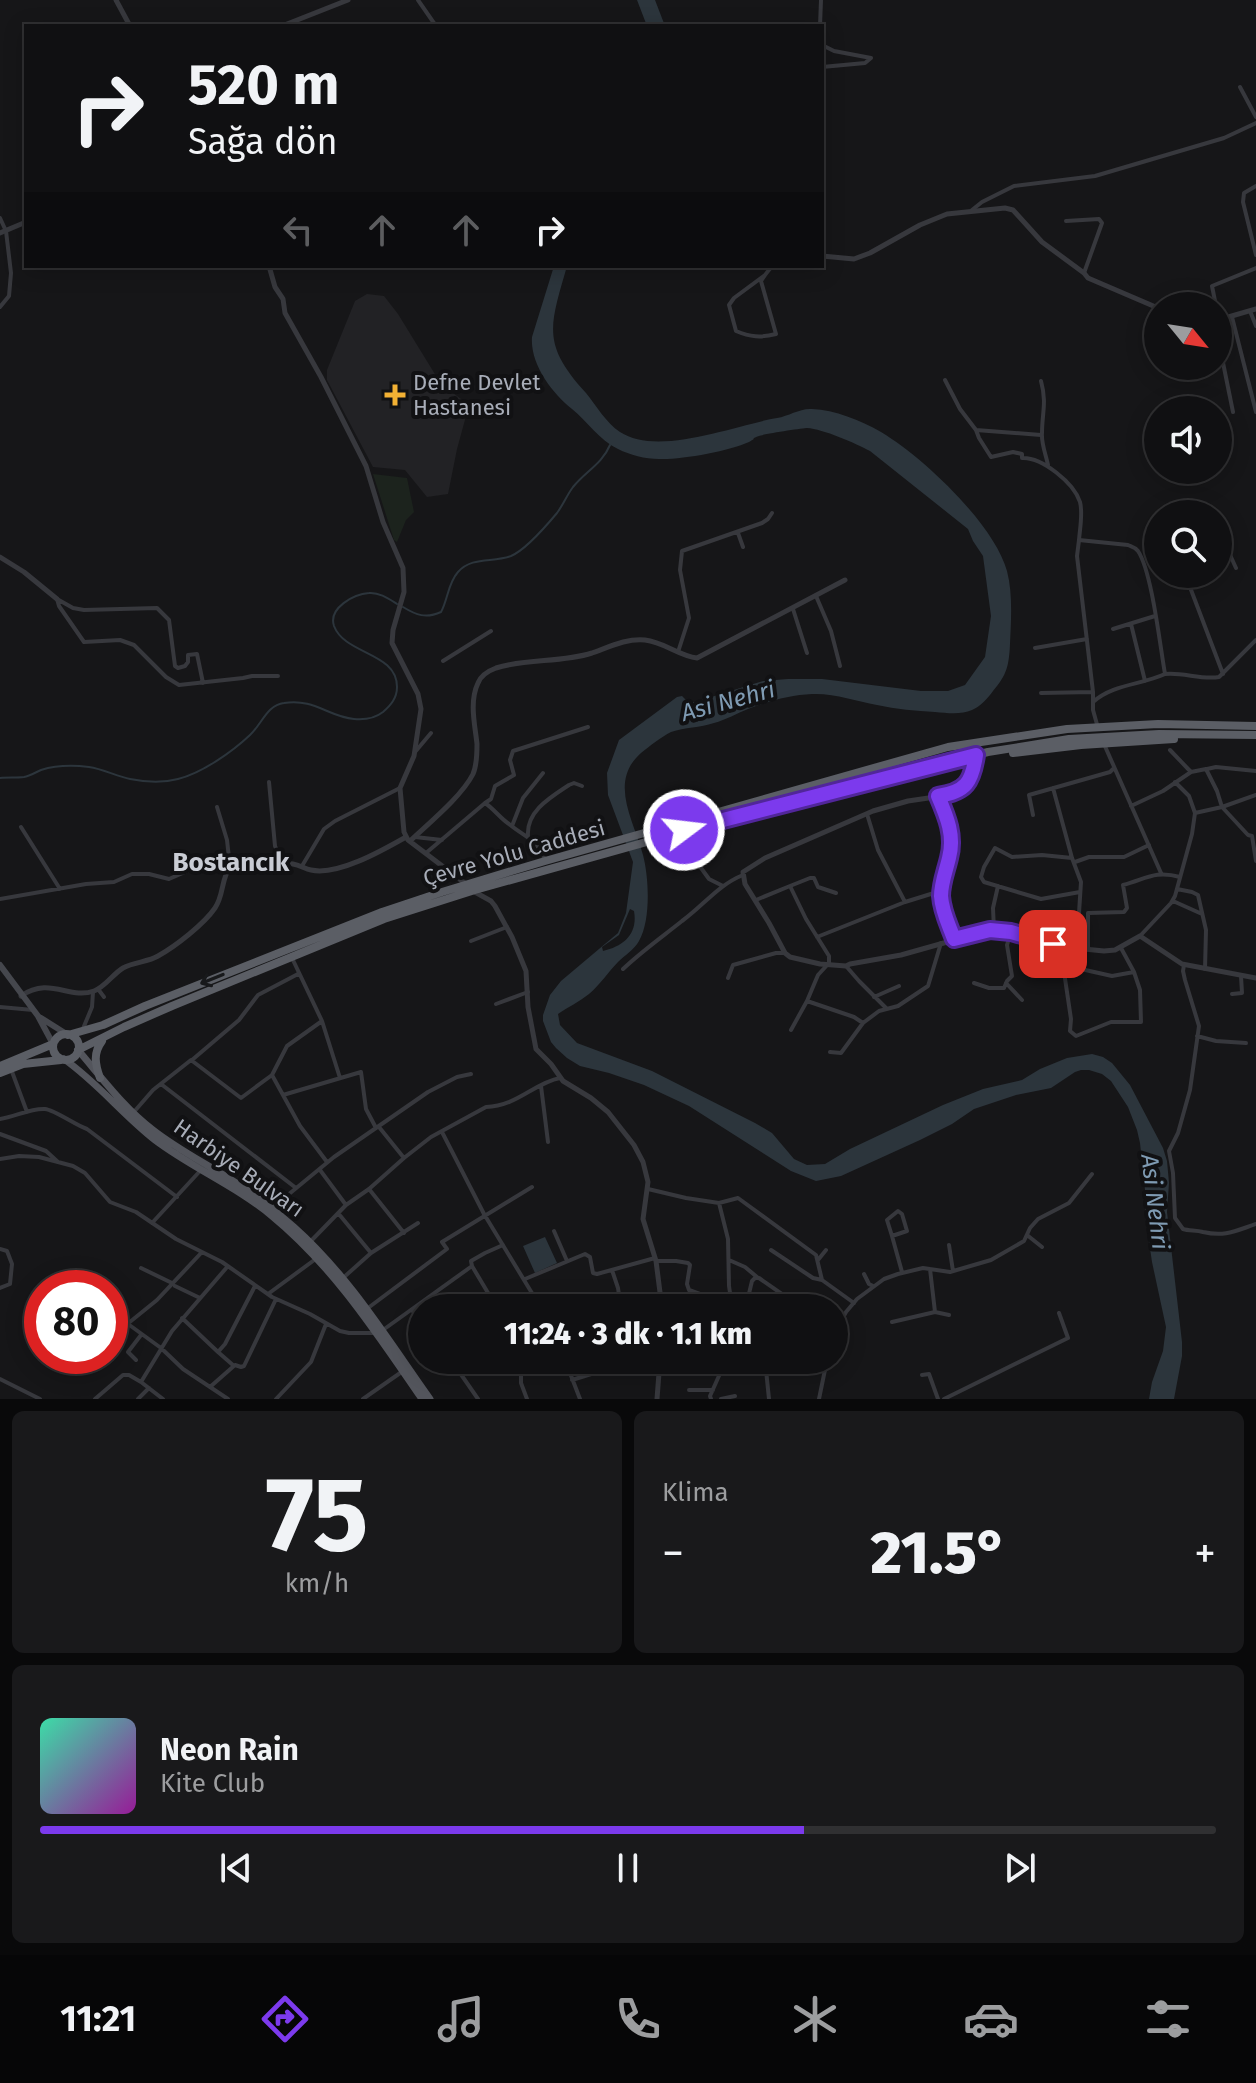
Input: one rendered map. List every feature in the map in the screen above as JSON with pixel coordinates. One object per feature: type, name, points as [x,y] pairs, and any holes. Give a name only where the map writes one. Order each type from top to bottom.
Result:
[{"type":"highway","points":[[948,747],[983,738],[1096,722],[1187,719],[1237,725]]},
{"type":"highway","name":"Çevre Yolu Caddesi","points":[[650,838],[948,747],[1067,729],[1158,724],[1256,726]]},
{"type":"highway","name":"Çevre Yolu Caddesi","points":[[78,1050],[172,1006],[384,919],[545,861],[650,838],[976,755],[1069,739],[1159,734],[1256,735]]},
{"type":"highway","points":[[976,755],[1103,742],[1217,735]]},
{"type":"highway","name":"Çevre Yolu Caddesi","points":[[68,1035],[116,1020],[382,912],[447,890],[469,888],[592,852]]},
{"type":"highway","points":[[0,1066],[53,1044],[61,1035],[75,1039],[78,1050],[71,1058],[29,1063],[0,1073]]},
{"type":"highway","points":[[100,1078],[96,1052],[107,1035]]},
{"type":"highway","points":[[53,1044],[54,1052],[64,1059]]},
{"type":"main road","points":[[0,965],[36,1013],[53,1044]]},
{"type":"main road","points":[[36,1013],[68,1035]]},
{"type":"main road","name":"Harbiye Bulvarı","points":[[78,1050],[100,1078],[165,1143],[272,1216],[317,1258],[430,1399]]},
{"type":"main road","name":"Harbiye Bulvarı","points":[[64,1059],[88,1077],[145,1132],[237,1184],[272,1208],[310,1242],[366,1309],[422,1399]]},
{"type":"street","points":[[116,0],[129,24]]},
{"type":"street","points":[[287,24],[348,0]]},
{"type":"street","points":[[418,0],[435,24]]},
{"type":"street","points":[[820,24],[821,0]]},
{"type":"street","points":[[824,46],[871,58],[865,63],[824,67]]},
{"type":"street","points":[[971,211],[1014,186],[1095,176],[1224,138],[1256,120],[1240,87]]},
{"type":"street","points":[[1256,186],[1244,193],[1243,202],[1256,255]]},
{"type":"street","points":[[824,256],[854,259],[947,214],[1005,208],[1013,210],[1042,242],[1088,278],[1144,302]]},
{"type":"street","points":[[0,218],[11,289],[0,307]]},
{"type":"street","points":[[1066,221],[1099,219],[1102,223],[1084,273]]},
{"type":"street","points":[[3,232],[24,223]]},
{"type":"street","points":[[270,268],[275,287],[283,299],[285,313],[369,473],[383,522],[403,568],[405,587],[392,643],[420,699],[421,714],[415,752],[400,788],[410,838],[477,895],[491,901],[524,964],[534,1045],[538,1052],[560,1078],[597,1102],[612,1116],[637,1150],[646,1171],[648,1189],[643,1219],[656,1260],[660,1294]]},
{"type":"street","points":[[765,275],[729,305],[736,331],[749,337],[776,334],[761,281],[771,268]]},
{"type":"street","points":[[1213,292],[1212,286],[1256,268]]},
{"type":"street","points":[[1256,326],[1253,310],[1232,317],[1256,412]]},
{"type":"street","points":[[945,380],[991,457],[1013,452],[1022,454],[1022,458],[1032,457],[1048,465],[1080,501],[1077,556],[1096,722],[1161,873]]},
{"type":"street","points":[[1227,380],[1233,412]]},
{"type":"street","points":[[1041,381],[1045,405],[1041,435],[1048,465]]},
{"type":"street","points":[[976,430],[1041,435]]},
{"type":"street","points":[[678,652],[689,618],[680,570],[681,553],[766,521],[772,513]]},
{"type":"street","points":[[738,533],[743,547]]},
{"type":"street","points":[[1079,540],[1128,545],[1139,552],[1150,587],[1165,674]]},
{"type":"street","points":[[0,557],[68,606],[84,610],[157,608],[169,620],[175,666],[185,666],[188,655],[197,654],[203,683]]},
{"type":"street","points":[[1232,559],[1236,568]]},
{"type":"street","points":[[0,899],[114,882],[132,874],[169,879],[215,859],[228,869],[285,864],[314,870],[351,865],[410,838],[459,793],[474,771],[477,757],[475,694],[477,684],[485,673],[500,667],[580,656],[632,640],[653,641],[697,658],[845,580]]},
{"type":"street","points":[[1190,588],[1223,674]]},
{"type":"street","points":[[816,596],[831,631],[840,666]]},
{"type":"street","points":[[57,599],[84,642],[124,641],[137,647],[176,684],[278,676]]},
{"type":"street","points":[[793,609],[807,653]]},
{"type":"street","points":[[1113,629],[1155,616]]},
{"type":"street","points":[[1131,624],[1145,681]]},
{"type":"street","points":[[443,661],[491,631]]},
{"type":"street","points":[[1035,648],[1087,639]]},
{"type":"street","points":[[1093,702],[1117,688],[1165,674],[1214,678],[1223,674],[1256,640]]},
{"type":"street","points":[[1041,693],[1093,692]]},
{"type":"street","points":[[426,853],[491,799],[495,786],[514,775],[510,760],[513,751],[588,727]]},
{"type":"street","points":[[415,752],[431,733]]},
{"type":"street","points":[[1170,750],[1191,772]]},
{"type":"street","points":[[623,969],[723,886],[765,858],[867,814],[956,791],[972,779],[976,755]]},
{"type":"street","points":[[1131,806],[1163,791],[1191,772],[1216,767],[1256,771]]},
{"type":"street","points":[[1033,815],[1029,795],[1114,769]]},
{"type":"street","points":[[1206,769],[1222,807],[1248,835],[1254,836],[1256,861]]},
{"type":"street","points":[[512,826],[520,804],[543,773]]},
{"type":"street","points":[[269,782],[275,846],[285,864]]},
{"type":"street","points":[[743,875],[745,884],[785,953],[810,962],[846,966],[994,930],[1074,948],[1104,951],[1121,948],[1140,936],[1173,901],[1177,889],[1195,813],[1189,796],[1175,782]]},
{"type":"street","points":[[528,836],[527,827],[542,805],[569,785],[582,786]]},
{"type":"street","points":[[302,866],[324,829],[400,788]]},
{"type":"street","points":[[1053,788],[1081,882],[1074,948]]},
{"type":"street","points":[[1195,813],[1256,795]]},
{"type":"street","points":[[938,796],[951,833],[950,855],[941,893],[943,912],[954,939]]},
{"type":"street","points":[[485,803],[528,836],[541,849],[545,861]]},
{"type":"street","points":[[21,996],[40,987],[83,992],[96,990],[122,969],[158,956],[196,928],[219,902],[228,869],[227,840],[217,807]]},
{"type":"street","points":[[867,814],[878,850],[905,902]]},
{"type":"street","points":[[21,827],[60,889]]},
{"type":"street","points":[[410,838],[442,840]]},
{"type":"street","points":[[650,838],[670,850],[683,843],[709,879],[723,886]]},
{"type":"street","points":[[1080,892],[1041,899],[984,882],[981,877],[995,848],[1012,857],[1042,855],[1074,860],[1124,857],[1149,845]]},
{"type":"street","points":[[447,890],[453,884],[451,872]]},
{"type":"street","points":[[1079,913],[1124,912],[1127,908],[1123,885],[1161,873],[1180,877]]},
{"type":"street","points":[[756,900],[810,878],[814,878],[818,887],[836,893]]},
{"type":"street","points":[[790,886],[829,956],[829,963],[818,975],[791,1030]]},
{"type":"street","points":[[994,930],[993,908],[998,886]]},
{"type":"street","points":[[1177,889],[1198,895],[1206,930],[1205,969]]},
{"type":"street","points":[[817,937],[905,902],[941,893]]},
{"type":"street","points":[[1173,901],[1202,914]]},
{"type":"street","points":[[875,905],[881,913]]},
{"type":"street","points":[[1088,913],[1088,949]]},
{"type":"street","points":[[471,941],[507,927]]},
{"type":"street","points":[[974,983],[989,988],[1004,988],[1012,976],[1007,945],[1011,932]]},
{"type":"street","points":[[1140,936],[1184,964],[1256,978]]},
{"type":"street","points":[[830,1052],[841,1053],[863,1023],[886,1008],[898,1006],[928,986],[941,943]]},
{"type":"street","points":[[1121,948],[1134,972],[1140,990],[1141,1022],[1111,1022],[1076,1036],[1070,1031],[1063,965],[1112,976],[1134,972]]},
{"type":"street","points":[[728,978],[733,965],[785,953]]},
{"type":"street","points":[[292,958],[322,1021],[340,1078]]},
{"type":"street","points":[[1184,964],[1185,980],[1199,1026],[1190,1090],[1178,1133],[1169,1151],[1175,1218],[1187,1231],[1212,1235],[1256,1224]]},
{"type":"street","points":[[846,966],[886,1008]]},
{"type":"street","points":[[133,1113],[161,1084],[239,1020],[258,995],[298,974]]},
{"type":"street","points":[[1232,994],[1242,993],[1241,976]]},
{"type":"street","points":[[1006,983],[1022,1000]]},
{"type":"street","points":[[874,997],[899,986]]},
{"type":"street","points":[[96,990],[104,997]]},
{"type":"street","points":[[82,1031],[96,990]]},
{"type":"street","points":[[496,1004],[528,992]]},
{"type":"street","points":[[807,1001],[863,1023]]},
{"type":"street","points":[[0,1007],[36,1013]]},
{"type":"street","points":[[191,1060],[241,1098],[272,1075],[287,1046],[322,1021]]},
{"type":"street","points":[[1197,1036],[1246,1043]]},
{"type":"street","points":[[11,1068],[27,1112]]},
{"type":"street","points":[[283,1095],[361,1072],[366,1109],[404,1158]]},
{"type":"street","points":[[272,1208],[327,1162],[441,1084],[471,1074]]},
{"type":"street","points":[[272,1075],[300,1126],[327,1162]]},
{"type":"street","points":[[310,1242],[346,1205],[431,1137],[486,1107],[518,1099],[550,1080],[560,1078]]},
{"type":"street","points":[[161,1084],[296,1188]]},
{"type":"street","points":[[541,1086],[548,1142]]},
{"type":"street","points":[[0,1119],[47,1109],[87,1129],[177,1197]]},
{"type":"street","points":[[442,1132],[484,1214],[533,1294]]},
{"type":"street","points":[[0,1134],[46,1151],[59,1162]]},
{"type":"street","points":[[0,1159],[28,1156],[73,1166],[85,1173],[110,1202],[136,1212],[228,1266],[276,1299],[340,1331],[378,1332],[408,1313]]},
{"type":"street","points":[[151,1223],[202,1169]]},
{"type":"street","points":[[320,1170],[346,1205]]},
{"type":"street","points":[[848,1312],[873,1286],[902,1272],[923,1268],[953,1271],[991,1260],[1024,1241],[1038,1219],[1069,1203],[1092,1174]]},
{"type":"street","points":[[366,1309],[447,1249],[442,1242],[532,1187]]},
{"type":"street","points":[[369,1189],[404,1233]]},
{"type":"street","points":[[648,1189],[719,1203],[738,1198],[816,1255],[822,1280]]},
{"type":"street","points":[[719,1203],[728,1239],[730,1294]]},
{"type":"street","points":[[892,1236],[907,1231],[902,1214],[898,1211],[887,1220],[902,1272]]},
{"type":"street","points":[[338,1213],[371,1253]]},
{"type":"street","points":[[343,1278],[371,1253],[418,1223]]},
{"type":"street","points":[[554,1231],[567,1261]]},
{"type":"street","points":[[1027,1235],[1042,1247]]},
{"type":"street","points":[[490,1294],[471,1261],[503,1245]]},
{"type":"street","points":[[949,1245],[953,1271]]},
{"type":"street","points":[[0,1249],[7,1251],[12,1264],[10,1284],[0,1288]]},
{"type":"street","points":[[771,1250],[854,1303]]},
{"type":"street","points":[[818,1260],[826,1250]]},
{"type":"street","points":[[202,1252],[157,1300],[128,1324],[183,1369],[228,1399]]},
{"type":"street","points":[[525,1279],[585,1254],[590,1257],[593,1273],[597,1274],[656,1260],[688,1263],[689,1290],[700,1294]]},
{"type":"street","points":[[268,1294],[317,1258]]},
{"type":"street","points":[[729,1260],[745,1267],[782,1294]]},
{"type":"street","points":[[141,1382],[182,1318],[228,1266]]},
{"type":"street","points":[[434,1294],[472,1266]]},
{"type":"street","points":[[141,1268],[200,1298]]},
{"type":"street","points":[[930,1269],[935,1312]]},
{"type":"street","points":[[612,1270],[618,1294]]},
{"type":"street","points":[[864,1274],[873,1286]]},
{"type":"street","points":[[750,1294],[752,1281],[759,1278]]},
{"type":"street","points":[[218,1352],[255,1286]]},
{"type":"street","points":[[182,1318],[234,1366],[244,1366],[276,1299]]},
{"type":"street","points":[[892,1322],[935,1312],[949,1315]]},
{"type":"street","points":[[922,1375],[929,1374],[941,1399],[1068,1338],[1059,1313]]},
{"type":"street","points":[[276,1399],[311,1362],[326,1324]]},
{"type":"street","points":[[136,1360],[128,1352],[141,1335]]},
{"type":"street","points":[[210,1387],[234,1366]]},
{"type":"street","points":[[363,1399],[403,1371]]},
{"type":"street","points":[[461,1374],[478,1399]]},
{"type":"street","points":[[521,1374],[527,1399]]},
{"type":"street","points":[[570,1374],[580,1399]]},
{"type":"street","points":[[572,1380],[587,1374]]},
{"type":"street","points":[[657,1399],[659,1374]]},
{"type":"street","points":[[711,1399],[720,1374]]},
{"type":"street","points":[[766,1374],[769,1399]]},
{"type":"street","points":[[819,1399],[824,1374]]},
{"type":"street","points":[[95,1399],[123,1375],[141,1382],[163,1399]]},
{"type":"street","points":[[0,1379],[40,1399]]},
{"type":"street","points":[[138,1399],[149,1388]]},
{"type":"street","points":[[689,1390],[713,1390]]},
{"type":"street","points":[[721,1399],[735,1396]]},
{"type":"shaded area","name":"Defne Devlet Hastanesi","points":[[367,294],[384,296],[441,384],[469,405],[448,494],[427,497],[405,470],[373,467],[327,380],[327,370],[355,301]]},
{"type":"shaded area","points":[[373,474],[407,478],[414,512],[406,520],[397,542],[394,540]]},
{"type":"water","points":[[637,0],[655,0],[664,24],[646,24]]},
{"type":"water","name":"Asi Nehri","points":[[553,268],[566,268],[556,304],[553,334],[556,347],[572,376],[620,432],[636,439],[675,440],[808,409],[838,414],[873,428],[917,458],[972,513],[1000,553],[1007,571],[1011,598],[1010,651],[1006,669],[989,696],[972,710],[963,713],[921,711],[828,695],[796,696],[763,703],[709,725],[671,732],[641,753],[631,764],[625,789],[647,875],[646,922],[635,947],[593,990],[558,1014],[560,1025],[577,1043],[652,1071],[755,1123],[772,1133],[794,1159],[807,1165],[825,1164],[943,1105],[983,1089],[1022,1080],[1067,1058],[1092,1054],[1103,1057],[1130,1085],[1167,1161],[1167,1212],[1182,1342],[1174,1399],[1149,1399],[1163,1351],[1166,1327],[1145,1214],[1140,1143],[1128,1107],[1111,1081],[1102,1074],[1081,1070],[1051,1088],[1016,1095],[974,1109],[952,1124],[841,1176],[816,1181],[791,1171],[689,1106],[644,1085],[580,1066],[551,1042],[543,1021],[550,995],[561,981],[618,933],[626,913],[633,862],[608,795],[607,773],[619,740],[677,697],[695,702],[763,681],[822,679],[921,691],[948,691],[965,685],[985,657],[991,616],[983,556],[968,529],[870,451],[848,440],[807,428],[762,435],[718,452],[668,459],[633,455],[605,441],[557,395],[544,377],[532,347],[532,337]],"holes":[[[630,909],[634,911],[635,919],[628,938],[603,951],[602,947],[619,935]]]},
{"type":"water","points":[[545,1237],[557,1263],[535,1273],[523,1246]]},
{"type":"waterway","points":[[403,607],[421,615],[441,612],[452,581],[464,567],[511,556],[523,548],[557,513],[573,487],[610,445]]},
{"type":"waterway","points":[[0,778],[24,777],[47,768],[71,766],[94,768],[136,780],[172,780],[197,772],[226,755],[250,735],[278,704],[304,703],[345,718],[376,716],[395,698],[395,676],[380,660],[340,636],[333,619],[338,608],[363,594],[384,596],[397,604]]},
{"type":"place","name":"Defne Devlet Hastanesi","points":[[395,395]]},
{"type":"district","name":"Bostancık","points":[[231,862]]},
{"type":"route","points":[[684,830],[976,755],[969,783],[938,796],[951,833],[950,855],[941,893],[946,920],[954,939],[990,930],[1011,932],[1053,944]]}]
